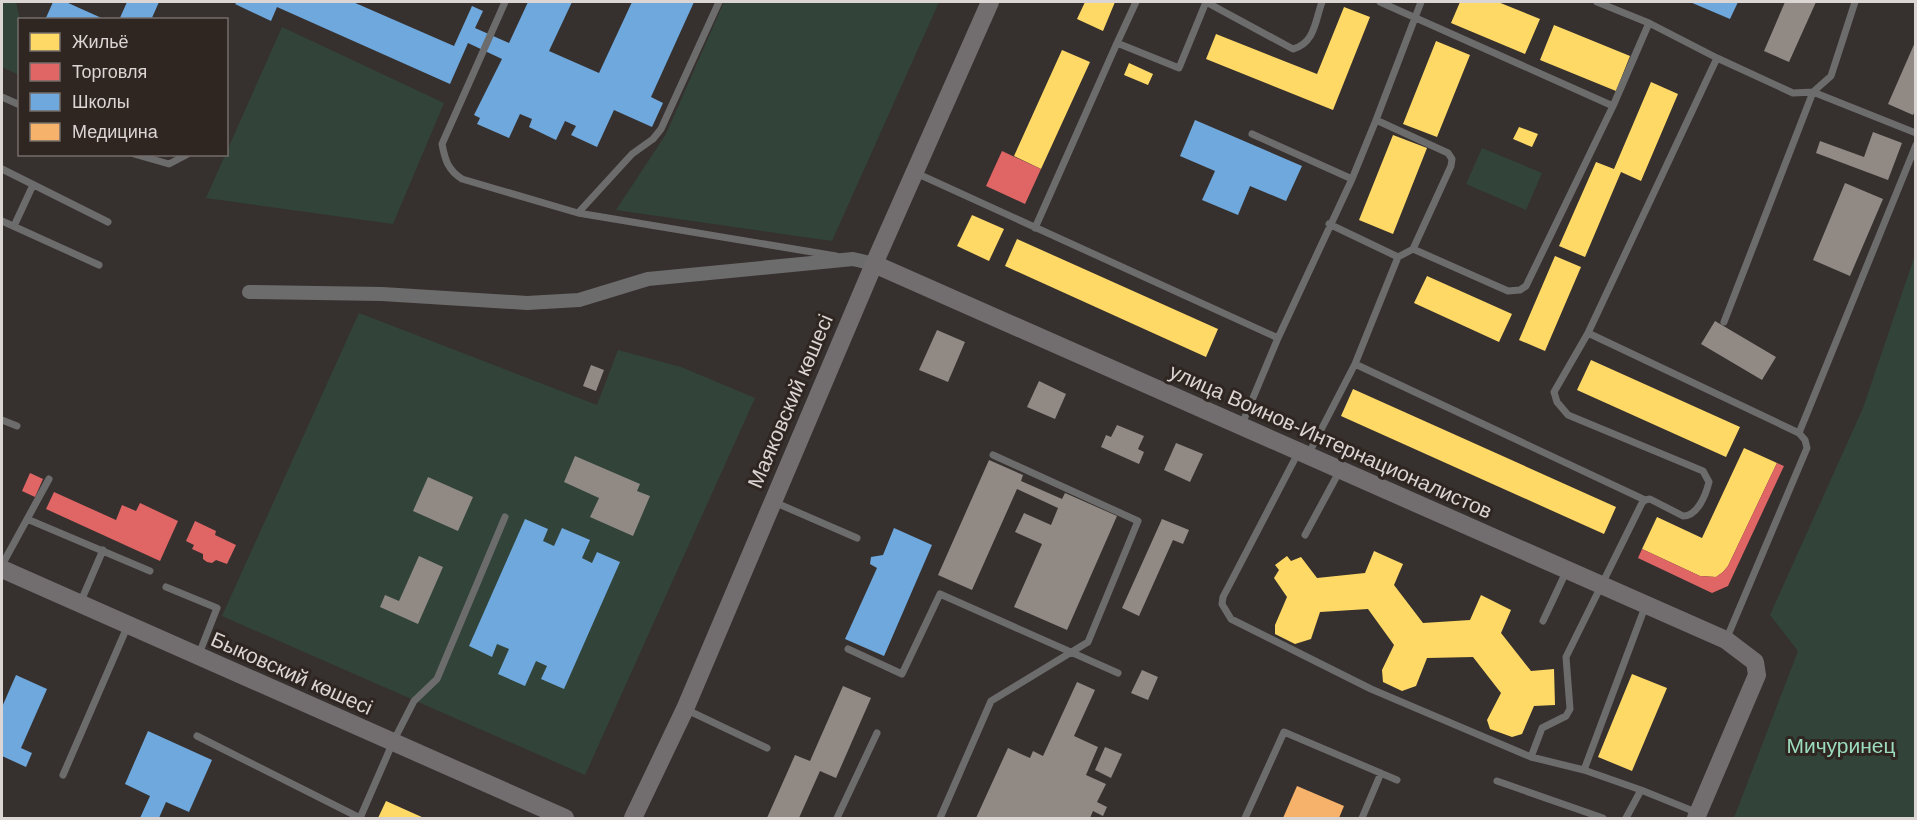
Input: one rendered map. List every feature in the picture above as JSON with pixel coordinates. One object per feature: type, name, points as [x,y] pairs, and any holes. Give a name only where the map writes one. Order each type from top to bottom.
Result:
[{"type":"main road","name":"Маяковский көшесі","points":[[633,819],[686,709],[772,501],[990,2]]},
{"type":"main road","name":"улица Воинов-Интернационалистов","points":[[874,264],[1726,640],[1755,662],[1757,675],[1697,816]]},
{"type":"main road","name":"Быковский көшесі","points":[[2,567],[565,819]]},
{"type":"street","points":[[249,291],[382,294],[527,303],[579,300],[648,279],[853,259],[874,264]]},
{"type":"lane","points":[[505,2],[442,144],[445,162],[453,173],[462,179],[578,213],[853,259]]},
{"type":"lane","points":[[578,213],[632,154],[653,139],[661,129],[719,2]]},
{"type":"lane","points":[[1035,228],[1136,2]]},
{"type":"lane","points":[[1117,43],[1179,68],[1206,2],[1293,48],[1309,42],[1322,2]]},
{"type":"lane","points":[[1380,2],[1613,106]]},
{"type":"lane","points":[[1241,426],[1329,224],[1352,179],[1421,2]]},
{"type":"lane","points":[[1597,2],[1649,23],[1793,93],[1813,92],[1916,133]]},
{"type":"lane","points":[[1724,322],[1813,92],[1831,76],[1855,2]]},
{"type":"lane","points":[[1413,249],[1508,291],[1520,291],[1526,286],[1613,106],[1649,23]]},
{"type":"lane","points":[[1355,364],[1645,500],[1650,499],[1683,516],[1694,513],[1708,489],[1709,482],[1703,471],[1568,415],[1557,402],[1554,392],[1588,333],[1717,58]]},
{"type":"lane","points":[[2,97],[18,104]]},
{"type":"lane","points":[[1376,120],[1448,153],[1452,159],[1451,166],[1413,249],[1398,257],[1355,364],[1223,597],[1222,604],[1231,619],[1371,689],[1531,758],[1584,770],[1641,790],[1697,816]]},
{"type":"lane","points":[[1252,134],[1352,179]]},
{"type":"lane","points":[[1799,433],[1916,145]]},
{"type":"lane","points":[[142,156],[168,164],[184,156]]},
{"type":"lane","points":[[2,169],[108,222]]},
{"type":"lane","points":[[914,172],[1278,338]]},
{"type":"lane","points":[[14,226],[33,185]]},
{"type":"lane","points":[[2,220],[99,265]]},
{"type":"lane","points":[[1329,224],[1398,257]]},
{"type":"lane","points":[[1588,333],[1799,433],[1805,440],[1807,448],[1726,640]]},
{"type":"lane","points":[[2,420],[16,426]]},
{"type":"lane","points":[[940,819],[991,702],[1088,642],[1138,521],[993,455]]},
{"type":"lane","points":[[1305,535],[1340,469]]},
{"type":"lane","points":[[2,567],[49,479]]},
{"type":"lane","points":[[1531,758],[1542,728],[1566,716],[1570,709],[1566,657],[1645,500]]},
{"type":"lane","points":[[772,501],[857,538]]},
{"type":"lane","points":[[197,736],[360,818],[393,742],[414,701],[437,679],[505,517]]},
{"type":"lane","points":[[27,519],[150,571]]},
{"type":"lane","points":[[80,603],[103,550]]},
{"type":"lane","points":[[1543,621],[1567,570]]},
{"type":"lane","points":[[166,587],[217,609],[198,656]]},
{"type":"lane","points":[[848,649],[902,674],[940,594],[1118,673]]},
{"type":"lane","points":[[1584,770],[1646,604]]},
{"type":"lane","points":[[63,775],[128,625]]},
{"type":"lane","points":[[686,709],[767,748]]},
{"type":"lane","points":[[1245,819],[1284,732],[1397,780]]},
{"type":"lane","points":[[837,819],[877,733]]},
{"type":"lane","points":[[1362,819],[1381,773]]},
{"type":"lane","points":[[1497,781],[1603,819]]},
{"type":"lane","points":[[1626,819],[1641,790]]},
{"type":"green space","points":[[2,2],[16,2],[20,18],[18,75],[2,67]]},
{"type":"green space","points":[[724,2],[939,2],[832,241],[616,210],[666,134]]},
{"type":"green space","points":[[282,27],[444,103],[393,224],[206,198],[225,156],[228,156],[228,148]]},
{"type":"green space","points":[[1482,148],[1542,173],[1526,210],[1466,184]]},
{"type":"green space","name":"Мичуринец","points":[[1915,255],[1915,818],[1734,818],[1798,651],[1770,615],[1863,408]]},
{"type":"green space","points":[[359,313],[597,405],[618,350],[681,367],[755,398],[585,775],[222,616]]},
{"type":"building: Жильё","points":[[1085,2],[1115,2],[1103,31],[1077,19]]},
{"type":"building: Жильё","points":[[1460,2],[1498,2],[1540,19],[1525,54],[1451,23]]},
{"type":"building: Жильё","points":[[1344,7],[1370,17],[1333,110],[1206,59],[1216,34],[1317,74]]},
{"type":"building: Жильё","points":[[1554,25],[1630,56],[1616,91],[1540,60]]},
{"type":"building: Жильё","points":[[1436,41],[1470,55],[1437,137],[1403,124]]},
{"type":"building: Жильё","points":[[1062,50],[1090,62],[1041,169],[1014,156]]},
{"type":"building: Жильё","points":[[1129,63],[1153,74],[1148,85],[1124,75]]},
{"type":"building: Жильё","points":[[1651,82],[1678,94],[1641,181],[1621,172],[1585,257],[1559,246],[1596,162],[1614,169]]},
{"type":"building: Жильё","points":[[1519,127],[1538,134],[1532,147],[1513,139]]},
{"type":"building: Жильё","points":[[1393,135],[1427,148],[1393,234],[1359,220]]},
{"type":"building: Жильё","points":[[972,215],[1004,229],[989,261],[957,246]]},
{"type":"building: Жильё","points":[[1017,239],[1218,329],[1206,357],[1005,266]]},
{"type":"building: Жильё","points":[[1555,256],[1581,267],[1545,351],[1519,340]]},
{"type":"building: Жильё","points":[[1427,276],[1512,314],[1499,342],[1414,303]]},
{"type":"building: Жильё","points":[[1591,360],[1740,427],[1726,457],[1577,390]]},
{"type":"building: Жильё","points":[[1353,389],[1616,507],[1604,534],[1341,416]]},
{"type":"building: Жильё","points":[[1744,448],[1777,463],[1728,566],[1723,572],[1716,577],[1700,576],[1642,549],[1657,517],[1702,538]]},
{"type":"building: Жильё","points":[[1374,551],[1403,564],[1394,585],[1423,623],[1470,620],[1481,595],[1511,610],[1501,633],[1531,671],[1554,669],[1555,705],[1534,706],[1522,734],[1512,737],[1490,729],[1487,720],[1501,693],[1473,657],[1427,658],[1416,686],[1402,691],[1383,682],[1382,670],[1394,645],[1368,609],[1320,612],[1311,639],[1295,644],[1275,634],[1275,625],[1287,597],[1274,578],[1279,570],[1275,565],[1287,556],[1291,561],[1301,557],[1317,578],[1365,573]]},
{"type":"building: Жильё","points":[[1632,674],[1667,688],[1632,771],[1598,757]]},
{"type":"building: Жильё","points":[[386,801],[424,818],[378,818]]},
{"type":"building: Торговля","points":[[1002,151],[1041,169],[1025,204],[986,186]]},
{"type":"building: Торговля","points":[[1777,463],[1784,466],[1728,586],[1712,593],[1638,558],[1642,549],[1700,576],[1716,577],[1728,566]]},
{"type":"building: Торговля","points":[[30,473],[43,479],[35,497],[22,491]]},
{"type":"building: Торговля","points":[[54,492],[116,520],[122,505],[136,511],[140,503],[178,521],[160,561],[46,509]]},
{"type":"building: Торговля","points":[[195,521],[216,531],[215,535],[236,545],[227,564],[216,560],[212,563],[207,562],[203,559],[203,554],[192,549],[194,545],[186,541]]},
{"type":"building: Школы","points":[[53,2],[66,2],[102,18],[46,18]]},
{"type":"building: Школы","points":[[127,2],[159,2],[152,18],[120,18]]},
{"type":"building: Школы","points":[[237,2],[353,2],[454,46],[472,6],[483,11],[475,28],[509,43],[528,2],[572,2],[549,51],[599,73],[632,2],[694,2],[651,97],[663,103],[652,127],[614,110],[597,147],[571,135],[576,126],[565,121],[556,140],[529,127],[532,119],[520,114],[509,138],[477,124],[480,118],[474,115],[502,59],[468,43],[450,84],[277,7],[271,21],[235,4]]},
{"type":"building: Школы","points":[[1690,2],[1738,2],[1730,19]]},
{"type":"building: Школы","points":[[1195,120],[1302,166],[1286,201],[1250,186],[1238,215],[1202,200],[1215,171],[1180,156]]},
{"type":"building: Школы","points":[[525,519],[548,529],[543,541],[554,546],[562,528],[590,540],[582,558],[592,563],[597,552],[620,562],[564,689],[541,679],[547,666],[536,661],[525,686],[498,674],[509,649],[497,644],[492,657],[469,646]]},
{"type":"building: Школы","points":[[894,528],[932,545],[884,656],[845,639],[877,568],[870,564],[871,557],[883,555]]},
{"type":"building: Школы","points":[[16,675],[47,689],[21,748],[32,753],[26,767],[2,756],[2,707]]},
{"type":"building: Школы","points":[[148,731],[212,760],[189,812],[166,802],[159,818],[140,818],[150,796],[125,784]]},
{"type":"building: Медицина","points":[[1297,786],[1344,806],[1339,818],[1283,818]]},
{"type":"building: Прочее","points":[[1785,2],[1816,2],[1789,62],[1764,51]]},
{"type":"building: Прочее","points":[[1916,40],[1916,109],[1913,115],[1888,104]]},
{"type":"building: Прочее","points":[[1873,132],[1902,143],[1888,180],[1816,153],[1820,141],[1864,157]]},
{"type":"building: Прочее","points":[[1845,183],[1883,199],[1850,276],[1813,260]]},
{"type":"building: Прочее","points":[[1715,321],[1776,357],[1762,380],[1701,344]]},
{"type":"building: Прочее","points":[[937,330],[965,342],[948,382],[919,370]]},
{"type":"building: Прочее","points":[[591,365],[604,370],[596,391],[583,386]]},
{"type":"building: Прочее","points":[[1039,381],[1066,394],[1055,419],[1027,407]]},
{"type":"building: Прочее","points":[[1117,425],[1144,436],[1138,449],[1144,452],[1139,464],[1101,447],[1106,435],[1111,437]]},
{"type":"building: Прочее","points":[[1176,443],[1203,454],[1190,482],[1164,470]]},
{"type":"building: Прочее","points":[[575,456],[640,484],[637,491],[650,496],[633,536],[590,517],[599,498],[564,482]]},
{"type":"building: Прочее","points":[[989,460],[1023,475],[1021,481],[1062,499],[1065,493],[1117,516],[1067,630],[1014,607],[1042,544],[1015,532],[1024,513],[1051,525],[1058,508],[1017,489],[972,590],[938,575]]},
{"type":"building: Прочее","points":[[428,477],[473,497],[458,531],[413,511]]},
{"type":"building: Прочее","points":[[1162,519],[1189,530],[1183,544],[1173,540],[1139,616],[1122,608]]},
{"type":"building: Прочее","points":[[419,556],[443,567],[418,624],[380,607],[385,595],[399,601]]},
{"type":"building: Прочее","points":[[1142,670],[1158,677],[1148,700],[1131,693]]},
{"type":"building: Прочее","points":[[1077,682],[1095,690],[1074,736],[1098,747],[1086,775],[1106,784],[1097,802],[1107,807],[1103,816],[1093,811],[1090,818],[976,818],[1008,748],[1030,758],[1033,751],[1043,756]]},
{"type":"building: Прочее","points":[[843,686],[871,698],[836,778],[820,771],[799,818],[767,818],[795,755],[810,761]]},
{"type":"building: Прочее","points":[[1105,747],[1122,754],[1111,778],[1095,770]]}]
